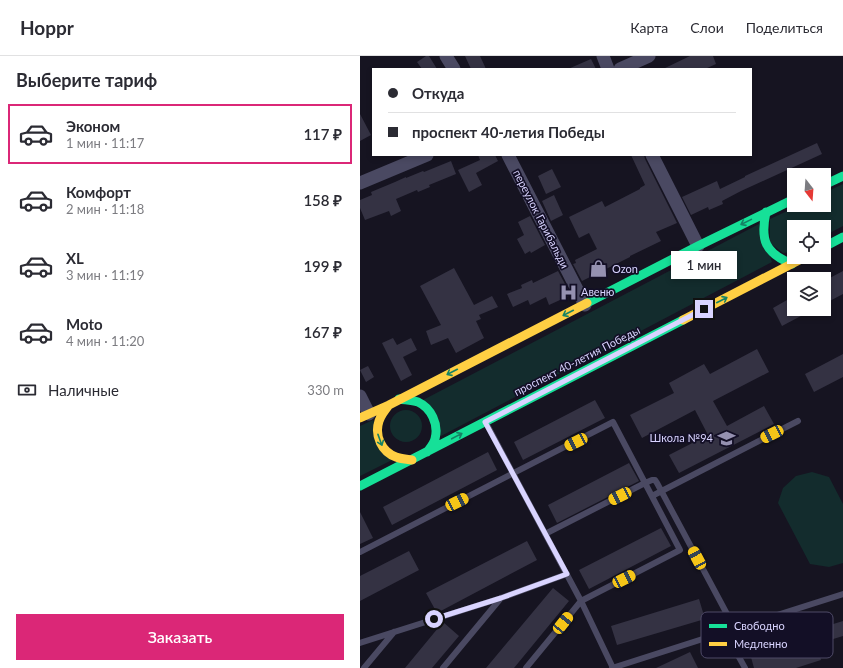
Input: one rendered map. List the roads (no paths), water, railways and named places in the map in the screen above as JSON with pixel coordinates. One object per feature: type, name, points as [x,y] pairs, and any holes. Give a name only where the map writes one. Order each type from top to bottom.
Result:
[{"type":"main road","points":[[831,182],[843,176]]},
{"type":"main road","points":[[364,416],[399,400],[698,246],[787,202]]},
{"type":"main road","points":[[766,212],[763,229],[763,237],[766,245],[778,257],[787,262]]},
{"type":"main road","points":[[831,243],[843,237]]},
{"type":"main road","name":"проспект 40-летия Победы","points":[[360,486],[792,264]]},
{"type":"main road","points":[[399,400],[420,404],[433,416],[436,434],[435,440],[427,452]]},
{"type":"main road","points":[[389,405],[379,421],[378,432],[380,442],[392,455],[412,460]]},
{"type":"street","points":[[446,56],[453,68]]},
{"type":"street","points":[[603,56],[608,68]]},
{"type":"street","points":[[622,68],[648,56]]},
{"type":"street","points":[[360,183],[425,156]]},
{"type":"street","name":"переулок Гарибальди","points":[[509,156],[585,305]]},
{"type":"street","points":[[653,156],[698,246]]},
{"type":"street","points":[[360,396],[364,416]]},
{"type":"lane","points":[[652,496],[798,421]]},
{"type":"lane","points":[[485,422],[581,601],[612,668],[701,640]]},
{"type":"lane","points":[[360,552],[613,422],[680,550],[581,601],[526,668]]},
{"type":"lane","points":[[545,534],[645,483],[655,480],[726,612]]},
{"type":"lane","points":[[360,642],[501,598],[567,574]]},
{"type":"lane","points":[[787,612],[843,594]]},
{"type":"lane","points":[[443,668],[501,598]]},
{"type":"lane","points":[[364,668],[394,632]]},
{"type":"lane","points":[[739,658],[745,668]]},
{"type":"place","name":"Ozon","points":[[599,269]]},
{"type":"place","name":"Авеню","points":[[568,292]]},
{"type":"place","name":"Школа №94","points":[[726,438]]}]
